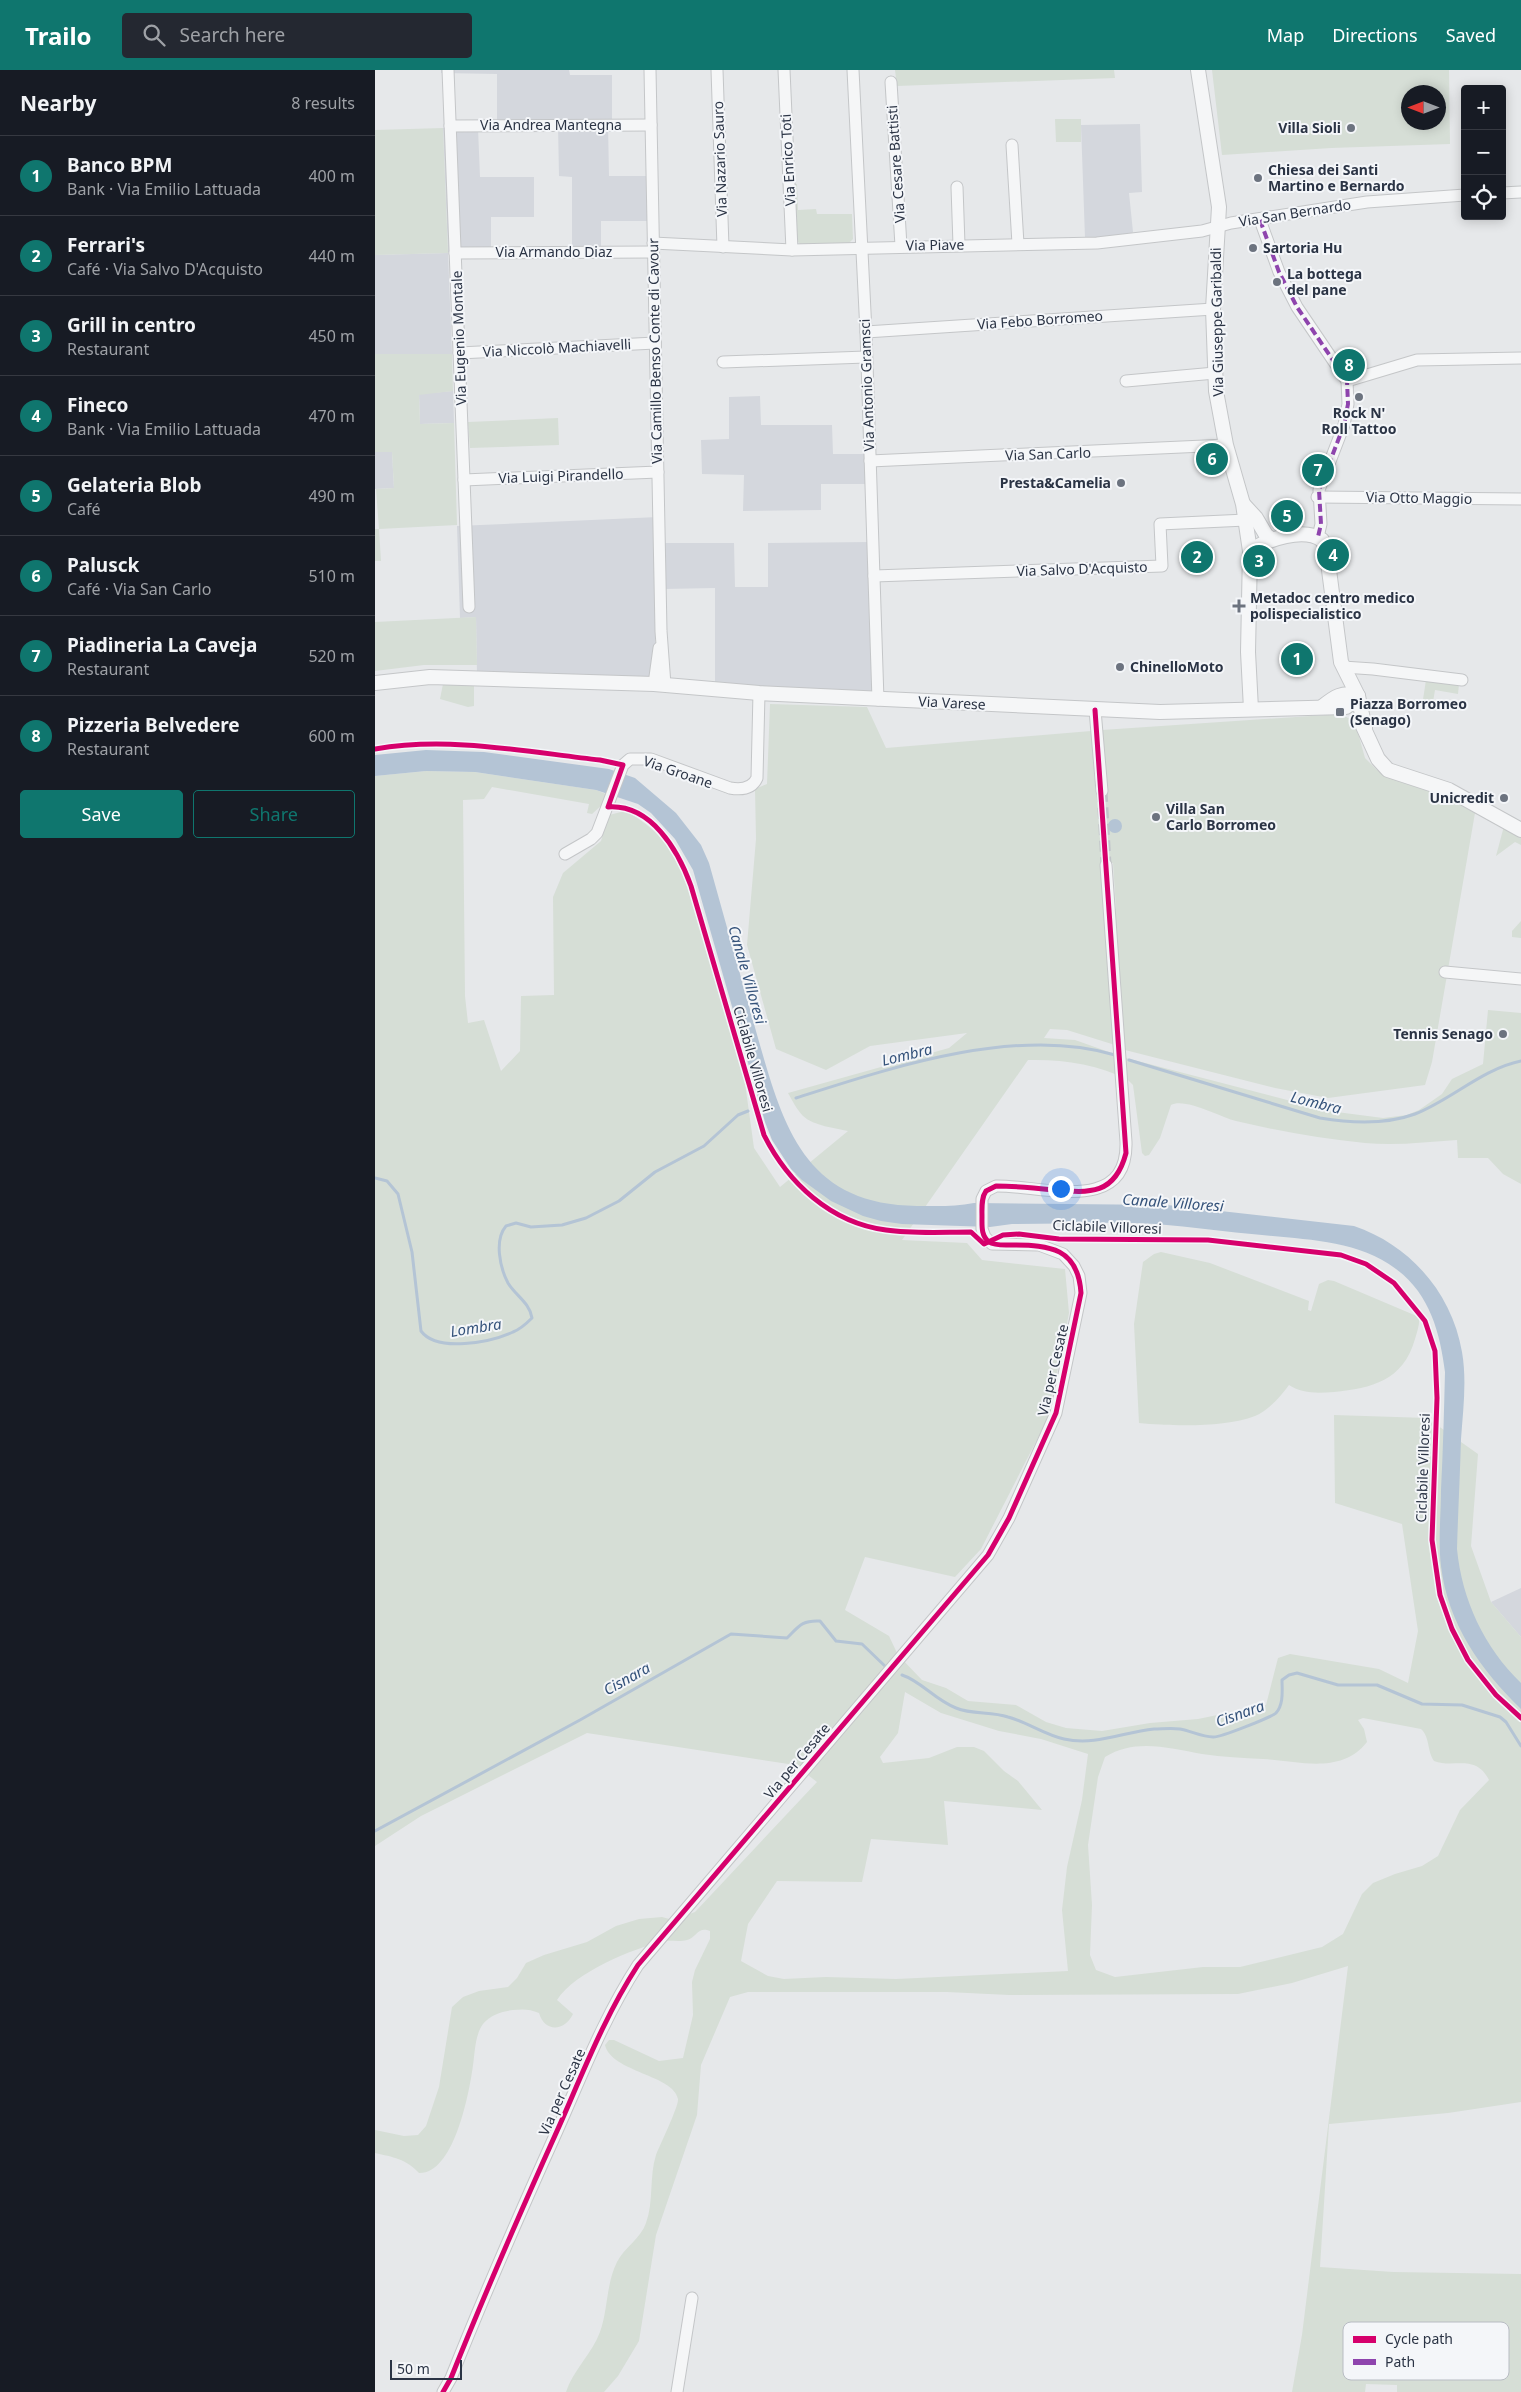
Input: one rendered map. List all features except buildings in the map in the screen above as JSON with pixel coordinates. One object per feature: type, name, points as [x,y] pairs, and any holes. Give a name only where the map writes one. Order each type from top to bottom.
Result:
[{"type":"street","name":"Via Eugenio Montale","points":[[448,70],[469,607]]},
{"type":"street","name":"Via Camillo Benso Conte di Cavour","points":[[650,70],[661,631],[660,684]]},
{"type":"street","name":"Via Nazario Sauro","points":[[717,70],[723,247]]},
{"type":"street","name":"Via Enrico Toti","points":[[784,70],[793,250]]},
{"type":"street","name":"Via Antonio Gramsci","points":[[853,70],[867,358],[879,700]]},
{"type":"street","name":"Via Giuseppe Garibaldi","points":[[1198,70],[1219,207],[1216,227],[1213,309],[1216,391],[1226,445],[1243,504],[1252,520]]},
{"type":"street","name":"Via Cesare Battisti","points":[[891,82],[901,246]]},
{"type":"street","name":"Via Andrea Mantegna","points":[[450,126],[651,125]]},
{"type":"street","points":[[1012,145],[1018,244]]},
{"type":"street","points":[[957,187],[959,245]]},
{"type":"street","points":[[1506,193],[1521,192]]},
{"type":"street","name":"Via San Bernardo","points":[[1216,227],[1367,202],[1461,196]]},
{"type":"street","points":[[1259,220],[1279,272],[1295,304],[1347,381],[1348,404],[1344,425],[1317,497],[1321,524],[1318,537]]},
{"type":"street","name":"Via Piave","points":[[653,247],[793,250],[901,246],[1097,243],[1203,231],[1216,227]]},
{"type":"street","name":"Via Armando Diaz","points":[[455,253],[653,247]]},
{"type":"street","name":"Via Febo Borromeo","points":[[865,332],[1213,309]]},
{"type":"street","name":"Via Niccolò Machiavelli","points":[[459,352],[655,343]]},
{"type":"street","points":[[723,362],[867,358]]},
{"type":"street","points":[[1347,381],[1417,360],[1521,358]]},
{"type":"street","points":[[1126,381],[1215,374]]},
{"type":"street","name":"Via San Carlo","points":[[870,461],[1226,445]]},
{"type":"street","name":"Via Luigi Pirandello","points":[[464,480],[658,472]]},
{"type":"street","name":"Via Otto Maggio","points":[[1317,497],[1521,499]]},
{"type":"street","points":[[1252,520],[1271,539]]},
{"type":"street","points":[[1251,709],[1248,652],[1252,520]]},
{"type":"street","name":"Via Salvo D'Acquisto","points":[[874,576],[931,576],[1162,566],[1160,524],[1252,520]]},
{"type":"street","points":[[1250,551],[1271,539],[1305,534],[1318,537],[1326,547],[1343,668],[1358,696],[1365,728],[1378,759],[1389,770],[1456,788],[1521,830]]},
{"type":"street","points":[[1343,668],[1373,669],[1462,680]]},
{"type":"street","name":"Via Varese","points":[[375,683],[430,677],[660,684],[759,693],[879,700],[1160,712],[1346,707]]},
{"type":"street","name":"Via Groane","points":[[565,854],[595,835],[622,769],[630,759],[645,758],[718,786],[738,789],[751,786],[757,778],[759,693]]},
{"type":"street","points":[[1322,707],[1340,695],[1349,693],[1358,696]]},
{"type":"street","points":[[1358,696],[1346,707],[1354,713],[1365,728]]},
{"type":"street","points":[[1095,710],[1102,791]]},
{"type":"street","name":"Via per Cesate","points":[[443,2392],[451,2378],[495,2269],[598,2037],[633,1972],[988,1555],[1009,1518],[1056,1413],[1074,1331],[1080,1285],[1074,1266],[1063,1254],[1039,1245],[992,1244],[985,1237],[982,1229],[982,1199],[986,1190],[996,1186],[1080,1192],[1096,1190],[1116,1177],[1124,1161],[1126,1142],[1106,865]]},
{"type":"street","points":[[1445,972],[1521,979]]},
{"type":"street","points":[[677,2392],[692,2298]]},
{"type":"shaded area","points":[[441,70],[569,70],[570,75],[612,75],[612,125],[608,125],[609,176],[652,176],[653,221],[601,221],[601,250],[572,250],[572,177],[559,176],[558,125],[497,124],[497,74],[441,73]]},
{"type":"shaded area","points":[[895,70],[1114,70],[1115,78],[897,86]]},
{"type":"shaded area","points":[[1212,70],[1449,70],[1450,144],[1331,148],[1222,155]]},
{"type":"shaded area","points":[[1055,119],[1081,119],[1081,142],[1056,142]]},
{"type":"shaded area","points":[[1140,124],[1142,192],[1129,193],[1133,232],[1131,234],[1085,238],[1081,125]]},
{"type":"shaded area","points":[[443,128],[478,128],[480,177],[534,177],[534,217],[491,217],[491,251],[448,252]]},
{"type":"shaded area","points":[[443,128],[448,253],[375,255],[375,130]]},
{"type":"shaded area","points":[[794,184],[797,184],[798,210],[816,209],[817,214],[852,214],[853,239],[849,243],[800,244],[796,240]]},
{"type":"shaded area","points":[[448,253],[452,354],[375,354],[375,255]]},
{"type":"shaded area","points":[[375,354],[452,354],[453,391],[419,395],[420,424],[454,423],[457,525],[379,529],[376,489],[394,488],[392,452],[375,452]]},
{"type":"shaded area","points":[[453,391],[454,423],[420,424],[419,394]]},
{"type":"shaded area","points":[[760,396],[761,425],[832,425],[833,454],[867,454],[869,484],[821,484],[821,510],[743,511],[744,475],[702,474],[701,440],[729,439],[729,397]]},
{"type":"shaded area","points":[[558,418],[559,445],[470,448],[468,422]]},
{"type":"shaded area","points":[[375,452],[392,452],[394,488],[375,489]]},
{"type":"shaded area","points":[[658,517],[654,681],[477,675],[476,617],[460,618],[457,526]]},
{"type":"shaded area","points":[[375,529],[379,529],[381,561],[375,561]]},
{"type":"shaded area","points":[[872,542],[876,697],[715,686],[715,588],[664,589],[663,543],[734,543],[735,587],[768,587],[768,543]]},
{"type":"shaded area","points":[[476,617],[477,665],[424,665],[375,671],[375,622]]},
{"type":"shaded area","points":[[1426,680],[1459,684],[1458,694],[1435,690],[1432,708],[1422,706]]},
{"type":"shaded area","points":[[443,684],[474,685],[474,706],[468,707],[440,699]]},
{"type":"shaded area","points":[[770,704],[867,707],[886,748],[1091,731],[1096,793],[1108,792],[1102,730],[1341,714],[1355,722],[1365,758],[1377,770],[1444,797],[1475,813],[1432,1062],[1425,1085],[1328,1098],[1275,1088],[1125,1050],[1117,933],[1108,946],[1115,1045],[1067,1030],[1050,1029],[1044,1038],[1075,1040],[1126,1058],[1329,1111],[1383,1118],[1407,1115],[1419,1110],[1442,1094],[1452,1079],[1483,1064],[1488,1010],[1521,1013],[1521,1184],[1503,1174],[1488,1158],[1458,1158],[1457,1140],[1388,1144],[1333,1139],[1236,1121],[1203,1108],[1177,1103],[1171,1105],[1160,1138],[1149,1155],[1145,1156],[1142,1153],[1133,1085],[1128,1080],[1092,1066],[1053,1060],[1028,1060],[902,1240],[967,1243],[982,1260],[1065,1269],[1069,1313],[1048,1418],[981,1549],[955,1577],[865,1557],[845,1610],[889,1636],[898,1655],[922,1680],[946,1688],[968,1701],[1016,1705],[1046,1722],[1066,1728],[1102,1731],[1150,1723],[1198,1719],[1266,1705],[1278,1658],[1290,1654],[1379,1669],[1408,1683],[1418,1631],[1402,1524],[1335,1503],[1334,1415],[1427,1418],[1478,1454],[1471,1546],[1491,1602],[1521,1637],[1521,2102],[1448,2113],[1329,2124],[1320,2267],[1393,2272],[1521,2274],[1521,2392],[1397,2392],[1397,2385],[1366,2384],[1365,2392],[1292,2392],[1302,2335],[1348,1966],[1292,1983],[1238,1994],[1009,1995],[947,1992],[748,1992],[730,1997],[701,2065],[697,2115],[656,2235],[639,2341],[618,2376],[604,2392],[566,2392],[573,2376],[597,2340],[613,2270],[646,2223],[656,2155],[678,2103],[674,2091],[666,2084],[618,2061],[610,2054],[605,2045],[609,2040],[614,2040],[659,2061],[683,2058],[693,2015],[692,1982],[695,1970],[710,1939],[710,1931],[700,1931],[687,1940],[664,1941],[636,1950],[590,1971],[565,1990],[557,2000],[573,2014],[565,2024],[560,2026],[550,2027],[539,2013],[526,2010],[505,2011],[489,2018],[483,2024],[478,2034],[467,2099],[457,2133],[441,2161],[431,2170],[419,2173],[414,2168],[393,2157],[375,2153],[375,2130],[404,2136],[418,2135],[426,2126],[439,2087],[452,2007],[463,1997],[479,1991],[508,1987],[517,1978],[526,1963],[544,1955],[587,1942],[616,1926],[639,1919],[662,1917],[673,1920],[695,1912],[817,1782],[795,1765],[587,1733],[421,1816],[375,1846],[375,776],[426,771],[475,772],[596,790],[606,794],[604,803],[592,814],[587,813],[589,804],[492,787],[484,799],[463,800],[465,996],[468,1023],[484,1020],[501,1071],[520,1051],[521,996],[554,995],[553,897],[563,873],[601,841],[609,815],[625,811],[646,824],[663,840],[682,870],[687,882],[745,1083],[754,1148],[780,1187],[848,1131],[813,1122],[803,1116],[788,1093],[949,1048],[967,1033],[870,1046],[826,1070],[776,1049],[747,945],[756,839],[755,789],[767,784]],"holes":[[[1113,863],[1116,909],[1106,917],[1102,864]],[[905,1692],[941,1713],[999,1731],[1041,1739],[1088,1754],[1082,1800],[1067,1867],[1062,1910],[1068,1971],[896,1979],[826,1977],[784,1979],[768,1976],[741,1961],[748,1924],[777,1881],[862,1882],[871,1839],[948,1845],[944,1801],[1042,1810],[1018,1781],[1004,1771],[984,1751],[974,1747],[957,1747],[929,1758],[883,1763],[880,1757],[898,1733]],[[1363,1718],[1421,1729],[1426,1736],[1434,1761],[1449,1764],[1471,1764],[1483,1772],[1489,1780],[1460,1810],[1438,1856],[1422,1866],[1373,1883],[1362,1894],[1343,1934],[1322,1947],[1240,1967],[1203,1967],[1115,1977],[1096,1970],[1090,1955],[1092,1905],[1088,1845],[1098,1777],[1105,1757],[1116,1751],[1128,1748],[1152,1746],[1225,1757],[1319,1764],[1345,1759],[1357,1752],[1367,1742],[1364,1729],[1358,1720]]]},
{"type":"shaded area","points":[[1504,826],[1521,836],[1521,845],[1515,842],[1496,856]]},
{"type":"shaded area","points":[[1521,921],[1521,938],[1512,937],[1512,931]]},
{"type":"shaded area","points":[[1161,1252],[1210,1263],[1309,1301],[1308,1310],[1311,1311],[1319,1284],[1328,1280],[1334,1281],[1419,1317],[1419,1325],[1410,1353],[1394,1373],[1373,1385],[1322,1393],[1305,1391],[1289,1385],[1265,1411],[1242,1420],[1228,1423],[1182,1425],[1139,1423],[1134,1324],[1143,1262],[1154,1254]]},
{"type":"shaded area","points":[[1521,1588],[1521,1637],[1491,1602]]},
{"type":"water","points":[[426,750],[484,752],[609,769],[635,778],[676,813],[701,845],[709,863],[764,1059],[786,1123],[801,1150],[821,1173],[846,1190],[877,1202],[917,1206],[953,1206],[974,1203],[1167,1205],[1354,1226],[1374,1234],[1393,1245],[1410,1259],[1438,1291],[1449,1310],[1457,1330],[1462,1352],[1464,1384],[1457,1549],[1460,1568],[1464,1586],[1477,1622],[1496,1654],[1521,1683],[1521,1709],[1492,1678],[1468,1644],[1451,1607],[1445,1587],[1440,1557],[1440,1538],[1445,1372],[1440,1343],[1431,1315],[1425,1302],[1408,1279],[1381,1259],[1365,1252],[1314,1240],[1138,1223],[1012,1224],[990,1227],[902,1224],[863,1216],[831,1201],[802,1180],[791,1169],[772,1140],[765,1122],[693,870],[675,839],[651,813],[638,804],[596,790],[475,772],[426,771],[375,776],[375,755]]},
{"type":"water","points":[[1112,819],[1118,819],[1122,826],[1118,833],[1112,833],[1108,829],[1108,823]]},
{"type":"waterway","name":"Lombra","points":[[796,1098],[912,1063],[996,1048],[1037,1045],[1077,1047],[1115,1055]]},
{"type":"waterway","name":"Lombra","points":[[1129,1060],[1320,1118],[1367,1122],[1392,1120],[1415,1114],[1493,1071],[1521,1061]]},
{"type":"waterway","name":"Lombra","points":[[375,1178],[387,1181],[398,1194],[412,1252],[421,1331],[429,1338],[439,1342],[451,1344],[478,1342],[516,1331],[532,1318],[525,1303],[508,1283],[503,1270],[499,1246],[502,1232],[506,1226],[516,1223],[531,1227],[562,1225],[586,1218],[619,1201],[655,1172],[704,1146],[738,1115],[748,1111]]},
{"type":"waterway","name":"Cisnara","points":[[375,1831],[580,1720],[731,1634],[787,1638],[805,1623],[820,1621],[836,1641],[862,1644],[887,1668]]},
{"type":"waterway","name":"Cisnara","points":[[902,1675],[948,1705],[956,1708],[969,1712],[1002,1715],[1057,1737],[1087,1741],[1154,1729],[1180,1729],[1209,1737],[1225,1734],[1256,1723],[1276,1713],[1281,1701],[1282,1680],[1289,1675],[1297,1673],[1338,1685],[1377,1685],[1422,1704],[1462,1705],[1500,1717],[1506,1722],[1521,1746]]},
{"type":"tunnel","points":[[1102,791],[1106,865]]},
{"type":"marked path","points":[[1260,220],[1279,272],[1297,307],[1347,381],[1348,404],[1344,425],[1319,490],[1321,524],[1318,537]]},
{"type":"cycle path","points":[[443,2392],[451,2378],[476,2316],[594,2046],[638,1965],[988,1555],[1009,1518],[1056,1413],[1081,1293],[1079,1278],[1068,1258],[1060,1252],[1038,1246],[1000,1245],[986,1240],[982,1224],[982,1203],[986,1191],[996,1186],[1067,1191],[1090,1191],[1099,1188],[1108,1184],[1115,1177],[1126,1153],[1095,710]]},
{"type":"cycle path","name":"Ciclabile Villoresi","points":[[375,749],[403,745],[459,745],[544,753],[623,765],[608,807],[623,808],[637,813],[650,821],[661,832],[679,858],[691,886],[764,1135],[785,1169],[799,1184],[813,1198],[847,1219],[866,1226],[886,1230],[971,1232],[984,1244],[1003,1235],[1019,1234],[1059,1239],[1208,1240],[1341,1255],[1366,1264],[1394,1283],[1425,1321],[1435,1351],[1437,1398],[1432,1540],[1440,1595],[1452,1629],[1468,1660],[1496,1695],[1521,1718]]},
{"type":"place","name":"Villa Sioli","points":[[1351,128]]},
{"type":"place","name":"Chiesa dei Santi Martino e Bernardo","points":[[1258,178]]},
{"type":"place","name":"Sartoria Hu","points":[[1253,248]]},
{"type":"place","name":"La bottega del pane","points":[[1277,282]]},
{"type":"place","name":"Pizzeria Belvedere","points":[[1349,365]]},
{"type":"place","name":"Rock N' Roll Tattoo","points":[[1359,397]]},
{"type":"place","name":"Palusck","points":[[1212,459]]},
{"type":"place","name":"Piadineria La Caveja","points":[[1318,470]]},
{"type":"place","name":"Presta&Camelia","points":[[1121,483]]},
{"type":"place","name":"Gelateria Blob","points":[[1287,516]]},
{"type":"place","name":"Fineco","points":[[1333,555]]},
{"type":"place","name":"Ferrari's","points":[[1197,557]]},
{"type":"place","name":"Grill in centro","points":[[1259,561]]},
{"type":"place","name":"Metadoc centro medico polispecialistico","points":[[1239,606]]},
{"type":"place","name":"Banco BPM","points":[[1297,659]]},
{"type":"place","name":"ChinelloMoto","points":[[1120,667]]},
{"type":"place","name":"Piazza Borromeo (Senago)","points":[[1340,712]]},
{"type":"place","name":"Unicredit","points":[[1504,798]]},
{"type":"place","name":"Villa San Carlo Borromeo","points":[[1156,817]]},
{"type":"place","name":"Tennis Senago","points":[[1503,1034]]},
{"type":"water label","name":"Canale Villoresi","points":[[747,975]]},
{"type":"water label","name":"Canale Villoresi","points":[[1173,1203]]}]
